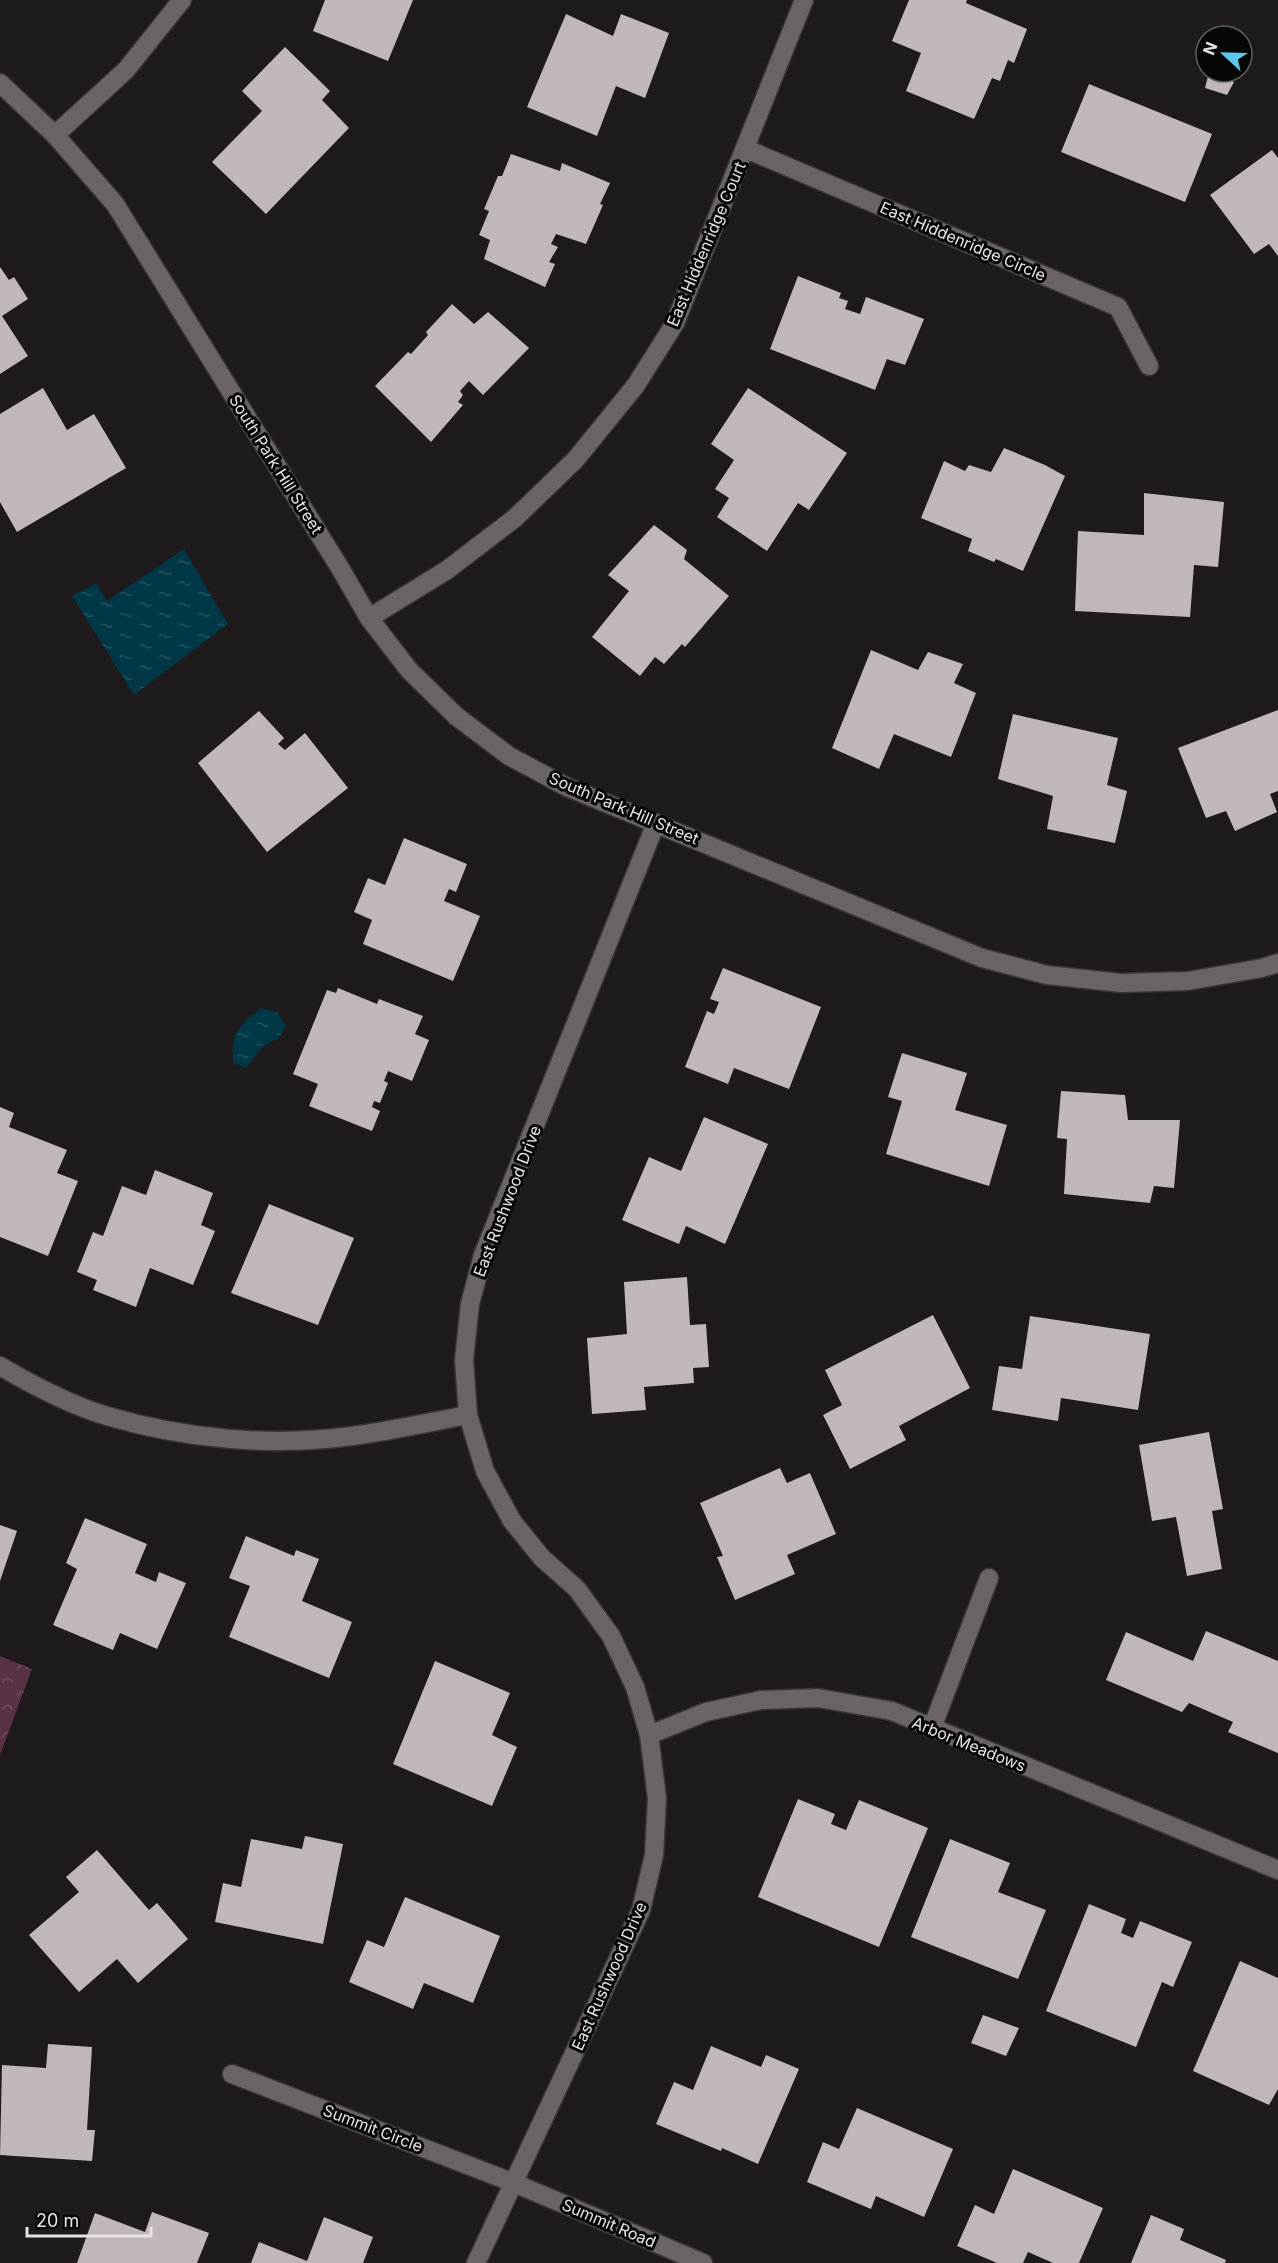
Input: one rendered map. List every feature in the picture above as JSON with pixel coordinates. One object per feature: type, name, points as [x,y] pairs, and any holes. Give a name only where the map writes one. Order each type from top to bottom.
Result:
[{"type":"street","points":[[56,135],[126,70],[182,0]]},
{"type":"street","name":"East Hiddenridge Court","points":[[369,618],[447,570],[515,518],[576,459],[636,385],[675,323],[804,0]]},
{"type":"street","name":"South Park Hill Street","points":[[0,83],[56,135],[115,204],[369,618],[408,670],[456,716],[509,756],[567,787],[982,958],[1047,975],[1121,983],[1188,981],[1278,963]]},
{"type":"street","name":"East Hiddenridge Circle","points":[[746,149],[1118,307],[1149,366]]},
{"type":"street","name":"East Rushwood Drive","points":[[476,2263],[641,1910],[654,1855],[657,1798],[649,1735],[635,1687],[611,1636],[577,1589],[542,1558],[512,1521],[485,1471],[468,1415],[464,1360],[470,1304],[483,1255],[656,823]]},
{"type":"street","points":[[0,1366],[38,1388],[106,1416],[190,1435],[275,1441],[350,1436],[468,1415]]},
{"type":"street","points":[[933,1728],[989,1578]]},
{"type":"street","name":"Arbor Meadows","points":[[649,1735],[716,1709],[761,1700],[818,1698],[892,1711],[1278,1870]]},
{"type":"street","name":"Summit Circle","points":[[232,2074],[514,2183]]},
{"type":"street","name":"Summit Road","points":[[514,2183],[703,2263]]},
{"type":"green space","points":[[0,1656],[32,1669],[0,1755]]},
{"type":"water","points":[[184,549],[228,624],[134,695],[72,596],[96,583],[107,601]]},
{"type":"water","points":[[261,1008],[278,1013],[286,1026],[279,1038],[263,1046],[246,1068],[233,1063],[233,1044],[238,1031]]},
{"type":"building","points":[[325,0],[413,0],[388,61],[313,31]]},
{"type":"building","points":[[909,0],[967,0],[966,3],[1027,29],[1014,63],[1008,60],[1000,81],[992,78],[974,119],[906,91],[921,53],[892,41]]},
{"type":"building","points":[[566,14],[613,36],[621,14],[669,33],[645,98],[616,86],[597,136],[527,107]]},
{"type":"building","points":[[285,47],[330,91],[322,100],[349,128],[266,214],[212,162],[262,111],[242,91]]},
{"type":"building","points":[[1089,84],[1212,134],[1185,202],[1061,152]]},
{"type":"building","points":[[1206,84],[1233,84],[1227,95],[1205,88]]},
{"type":"building","points":[[1272,150],[1278,158],[1278,256],[1269,244],[1254,254],[1210,195]]},
{"type":"building","points":[[511,154],[560,171],[562,163],[610,183],[586,244],[556,234],[551,244],[558,247],[549,262],[555,264],[545,287],[484,259],[490,240],[479,235],[489,211],[484,209],[498,176],[502,176]]},
{"type":"building","points":[[0,267],[9,280],[14,277],[28,299],[2,316],[28,356],[0,374]]},
{"type":"building","points":[[798,276],[841,293],[839,298],[848,301],[845,309],[860,314],[866,297],[924,319],[905,365],[887,359],[875,390],[770,349]]},
{"type":"building","points":[[452,304],[474,324],[488,312],[529,348],[483,395],[469,381],[460,391],[463,395],[458,402],[463,405],[431,442],[375,386],[408,352],[411,354],[428,335],[426,332]]},
{"type":"building","points":[[43,388],[67,430],[94,414],[126,468],[17,532],[0,502],[0,414]]},
{"type":"building","points":[[748,388],[847,453],[809,510],[798,503],[767,551],[717,517],[729,498],[715,489],[734,460],[711,444]]},
{"type":"building","points":[[1004,448],[1065,476],[1023,571],[996,559],[994,562],[968,551],[972,539],[921,518],[944,461],[965,471],[969,465],[991,472]]},
{"type":"building","points":[[1144,493],[1224,502],[1218,567],[1194,565],[1190,617],[1075,611],[1078,531],[1144,535]]},
{"type":"building","points":[[654,525],[687,550],[684,559],[729,596],[685,647],[682,644],[664,664],[655,657],[640,676],[592,637],[629,591],[608,575]]},
{"type":"building","points":[[871,650],[918,670],[928,652],[963,664],[954,683],[976,693],[951,757],[894,734],[879,769],[832,748]]},
{"type":"building","points":[[1278,710],[1278,791],[1270,794],[1277,812],[1235,831],[1226,811],[1206,818],[1178,748]]},
{"type":"building","points":[[259,711],[284,738],[278,744],[285,750],[305,733],[348,788],[267,852],[198,763]]},
{"type":"building","points":[[1013,714],[1118,738],[1107,785],[1127,791],[1115,843],[1047,829],[1053,796],[998,779]]},
{"type":"building","points":[[404,838],[467,864],[456,892],[449,889],[444,901],[480,916],[453,981],[363,944],[372,920],[354,912],[368,878],[385,885]]},
{"type":"building","points":[[723,968],[821,1007],[789,1089],[734,1068],[728,1084],[685,1067],[707,1011],[714,1014],[719,1002],[710,999]]},
{"type":"building","points":[[338,988],[377,1004],[379,999],[423,1016],[415,1034],[429,1040],[412,1081],[388,1071],[384,1081],[388,1083],[380,1103],[374,1101],[372,1107],[380,1111],[372,1131],[309,1106],[318,1084],[293,1074],[327,990],[336,993]]},
{"type":"building","points":[[902,1053],[967,1073],[955,1110],[1007,1125],[989,1186],[886,1154],[902,1101],[888,1097]]},
{"type":"building","points":[[1061,1091],[1125,1095],[1128,1120],[1180,1120],[1174,1188],[1154,1186],[1150,1203],[1064,1194],[1067,1139],[1057,1138]]},
{"type":"building","points":[[0,1107],[14,1113],[9,1127],[67,1150],[57,1173],[78,1181],[48,1256],[0,1237]]},
{"type":"building","points":[[704,1117],[768,1144],[725,1244],[686,1226],[679,1244],[622,1220],[649,1157],[681,1171]]},
{"type":"building","points":[[155,1170],[213,1193],[201,1225],[215,1231],[193,1285],[150,1268],[136,1307],[93,1290],[97,1280],[77,1272],[93,1232],[103,1236],[122,1186],[146,1195]]},
{"type":"building","points":[[269,1204],[354,1238],[318,1325],[231,1293]]},
{"type":"building","points":[[687,1277],[690,1325],[706,1324],[709,1367],[693,1368],[694,1383],[644,1387],[646,1410],[592,1414],[587,1338],[627,1334],[624,1282]]},
{"type":"building","points":[[933,1315],[970,1388],[899,1426],[906,1440],[850,1469],[823,1415],[842,1405],[825,1370]]},
{"type":"building","points":[[1030,1316],[1150,1334],[1138,1410],[1061,1398],[1058,1421],[992,1410],[999,1366],[1022,1369]]},
{"type":"building","points":[[1209,1432],[1223,1509],[1212,1511],[1222,1569],[1187,1576],[1176,1517],[1152,1521],[1139,1445]]},
{"type":"building","points":[[780,1468],[787,1483],[810,1473],[836,1534],[787,1555],[795,1574],[735,1600],[717,1557],[723,1556],[700,1503]]},
{"type":"building","points":[[85,1518],[147,1544],[135,1573],[156,1582],[159,1572],[186,1583],[157,1649],[120,1633],[113,1650],[53,1625],[77,1569],[66,1563]]},
{"type":"building","points":[[0,1525],[17,1531],[0,1581]]},
{"type":"building","points":[[246,1536],[294,1556],[296,1550],[319,1559],[302,1601],[352,1622],[329,1678],[229,1637],[250,1586],[229,1578]]},
{"type":"building","points":[[1206,1631],[1278,1661],[1278,1753],[1228,1732],[1233,1722],[1189,1703],[1182,1712],[1106,1680],[1126,1632],[1193,1661]]},
{"type":"building","points":[[435,1661],[510,1693],[492,1735],[517,1747],[492,1806],[393,1764]]},
{"type":"building","points":[[798,1799],[835,1814],[831,1824],[846,1830],[859,1800],[928,1828],[879,1947],[758,1897]]},
{"type":"building","points":[[305,1836],[343,1844],[323,1944],[215,1922],[223,1883],[241,1887],[251,1839],[302,1849]]},
{"type":"building","points":[[950,1839],[1010,1863],[998,1892],[1046,1910],[1018,1979],[911,1937]]},
{"type":"building","points":[[97,1850],[149,1910],[157,1903],[188,1939],[138,1983],[117,1959],[79,1992],[29,1935],[79,1892],[66,1877]]},
{"type":"building","points":[[405,1897],[500,1936],[473,2003],[424,1983],[413,2009],[349,1982],[367,1940],[384,1947]]},
{"type":"building","points":[[1089,1904],[1126,1919],[1121,1933],[1133,1938],[1140,1921],[1192,1942],[1173,1987],[1162,1982],[1136,2047],[1046,2011]]},
{"type":"building","points":[[1240,1961],[1278,1978],[1278,2089],[1269,2105],[1193,2071]]},
{"type":"building","points":[[983,2015],[1019,2028],[1006,2056],[971,2043]]},
{"type":"building","points":[[48,2044],[92,2047],[87,2130],[95,2130],[92,2161],[0,2155],[2,2065],[46,2068]]},
{"type":"building","points":[[711,2046],[761,2067],[766,2055],[799,2069],[758,2164],[656,2124],[674,2082],[693,2090]]},
{"type":"building","points":[[857,2108],[953,2149],[924,2217],[876,2196],[871,2209],[807,2182],[823,2142],[839,2149]]},
{"type":"building","points":[[1013,2169],[1103,2208],[1079,2263],[1053,2263],[1028,2252],[1023,2263],[997,2263],[957,2246],[975,2205],[994,2214]]},
{"type":"building","points":[[152,2212],[209,2233],[197,2263],[77,2263],[95,2213],[145,2232]]},
{"type":"building","points":[[1151,2215],[1184,2229],[1180,2240],[1226,2260],[1225,2263],[1131,2263]]},
{"type":"building","points":[[324,2217],[373,2237],[363,2263],[251,2263],[259,2242],[307,2261]]}]
